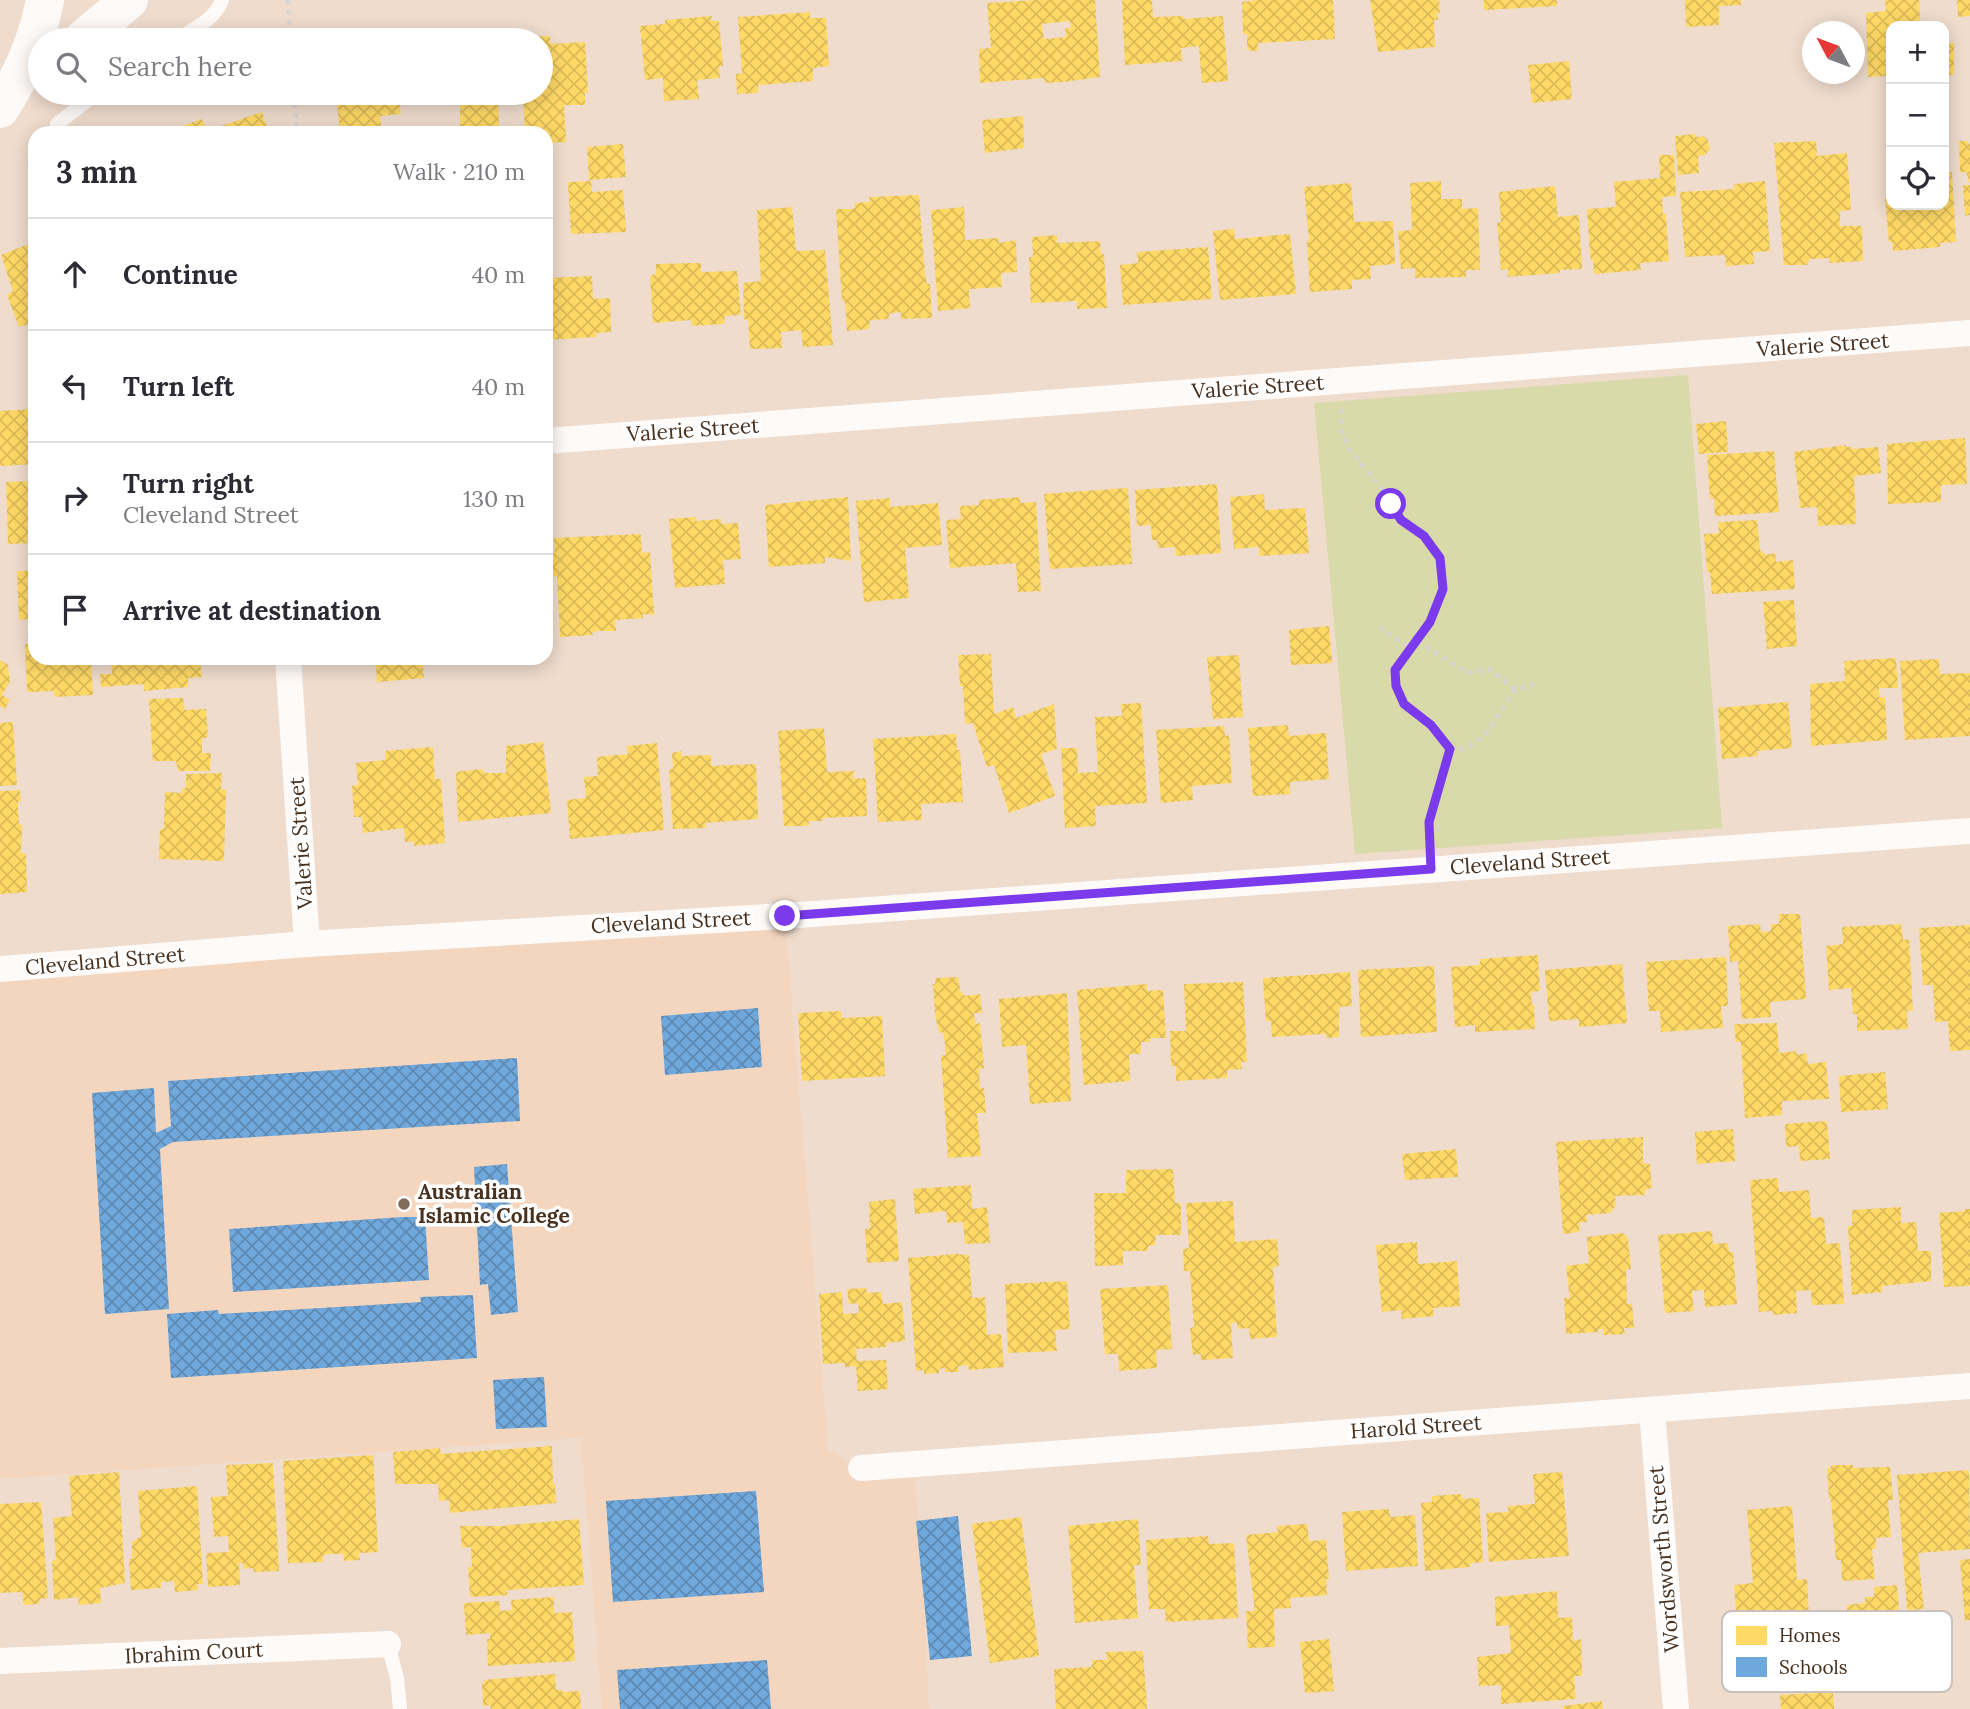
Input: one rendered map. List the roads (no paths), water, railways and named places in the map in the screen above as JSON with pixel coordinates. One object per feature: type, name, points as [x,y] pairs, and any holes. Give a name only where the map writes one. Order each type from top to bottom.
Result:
[{"type":"main road","points":[[39,28],[45,0]]},
{"type":"main road","points":[[96,28],[129,0]]},
{"type":"main road","points":[[0,109],[10,94],[28,53]]},
{"type":"main road","points":[[0,131],[28,100]]},
{"type":"street","name":"Valerie Street","points":[[553,440],[1970,333]]},
{"type":"street","name":"Valerie Street","points":[[288,665],[307,944]]},
{"type":"street","name":"Cleveland Street","points":[[0,970],[307,944],[799,915],[1970,831]]},
{"type":"street","name":"Harold Street","points":[[861,1468],[1970,1386]]},
{"type":"street","name":"Wordsworth Street","points":[[1652,1410],[1676,1709]]},
{"type":"street","name":"Ibrahim Court","points":[[0,1661],[388,1644]]},
{"type":"lane","points":[[195,28],[220,7],[222,0]]},
{"type":"lane","points":[[57,124],[82,105]]},
{"type":"lane","points":[[388,1644],[397,1678],[400,1709]]},
{"type":"place","name":"Australian Islamic College","points":[[404,1204]]}]
